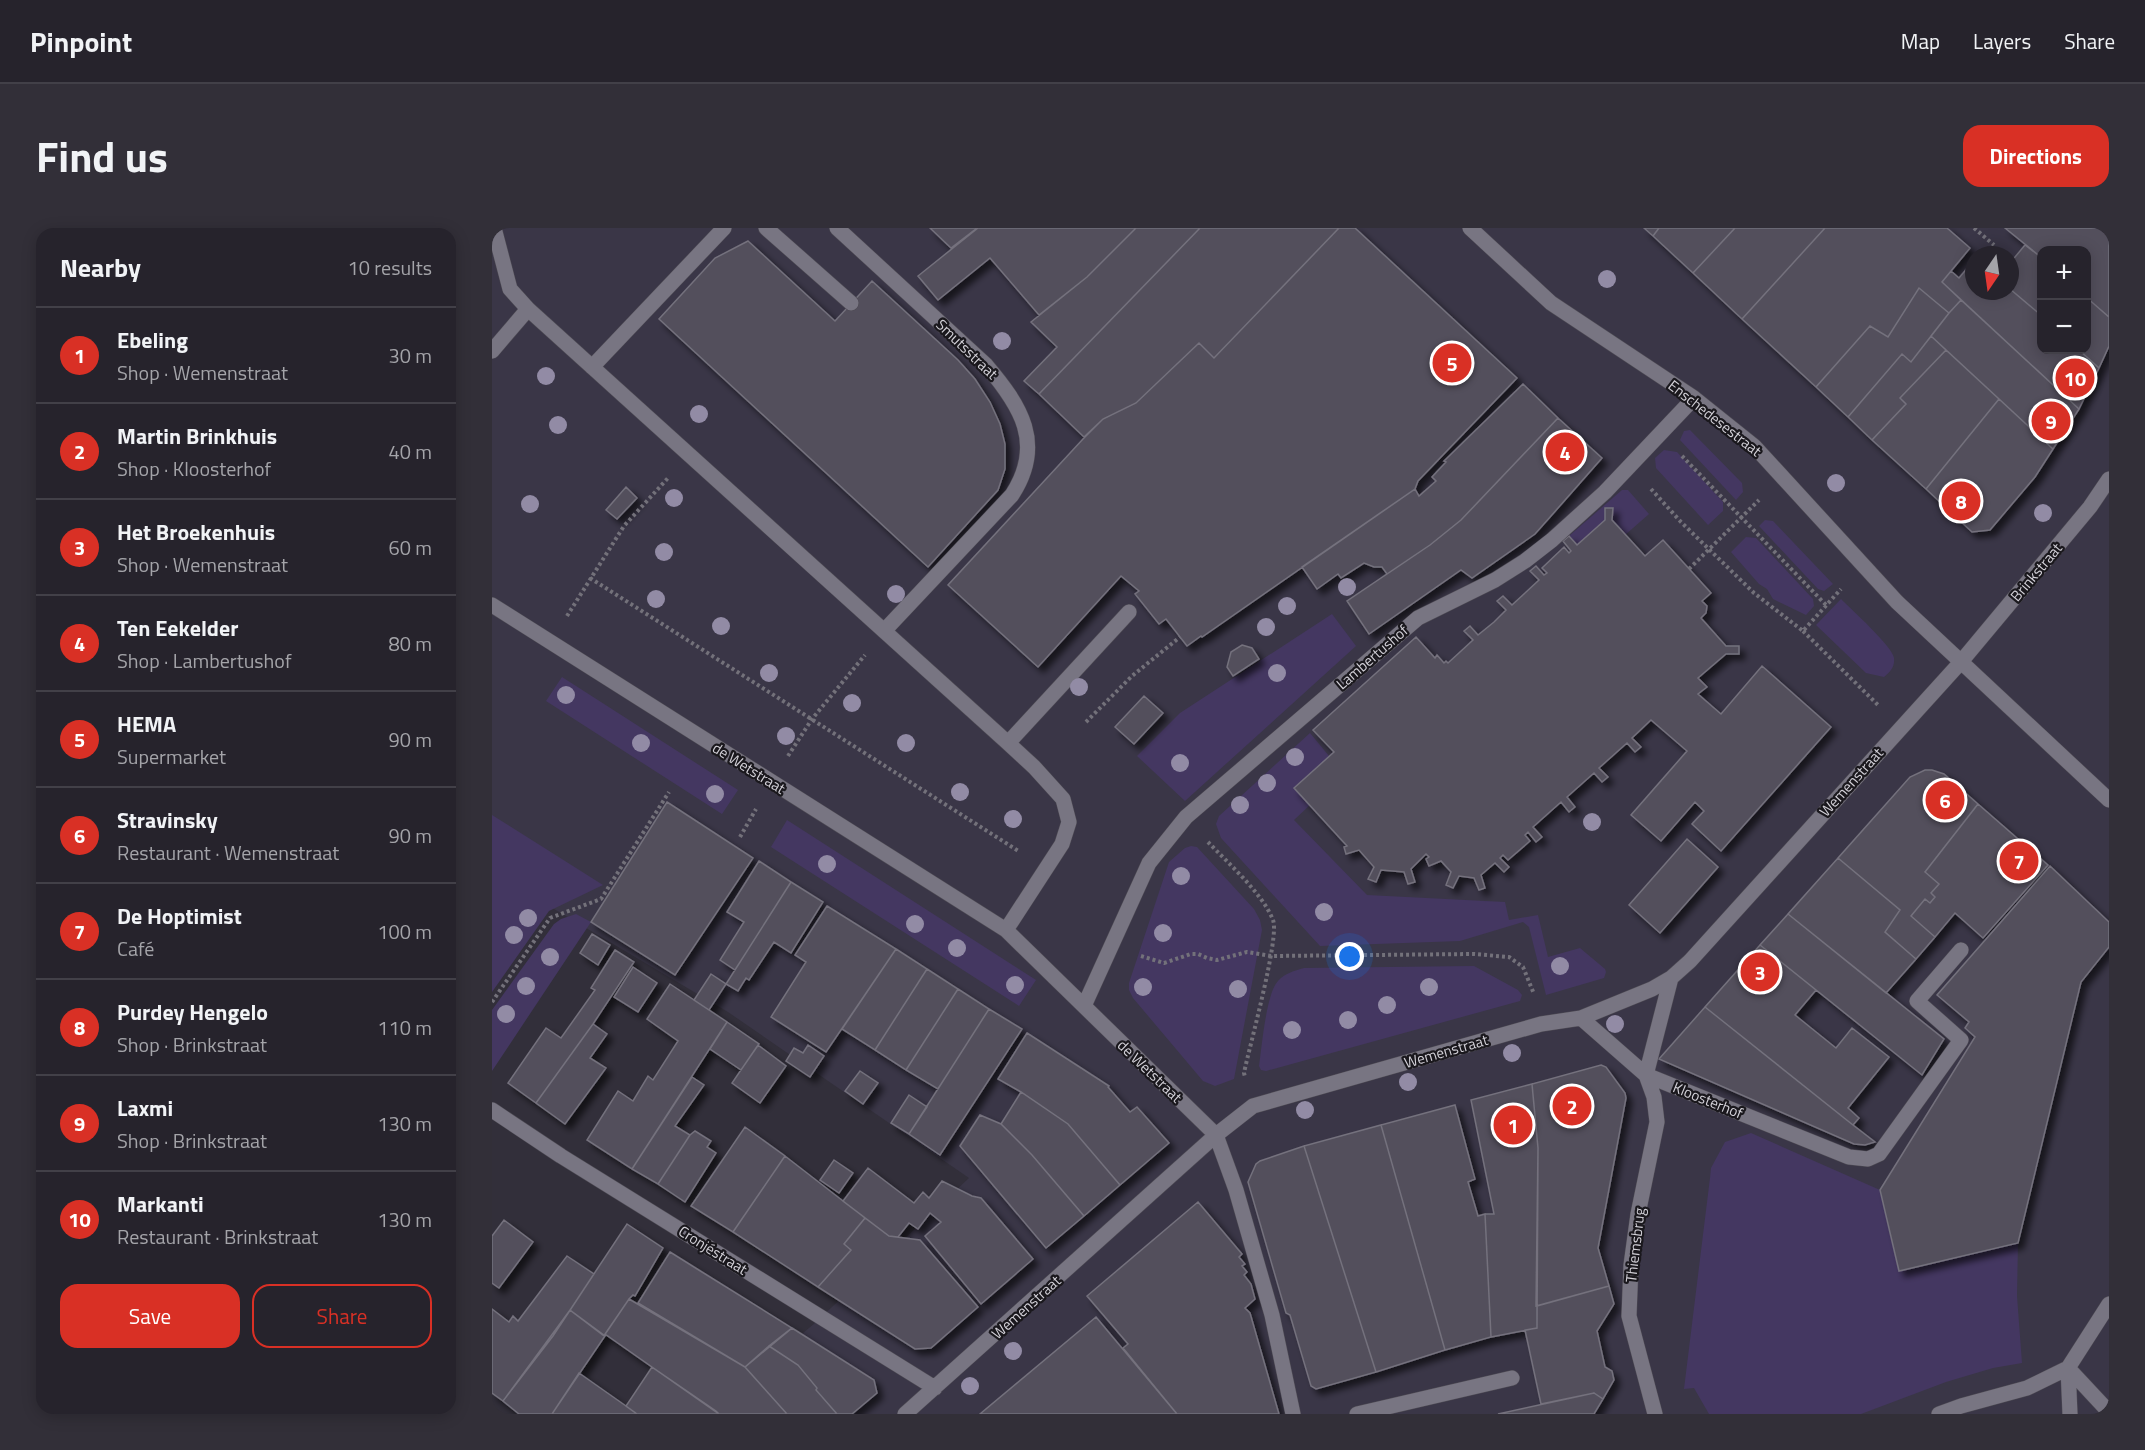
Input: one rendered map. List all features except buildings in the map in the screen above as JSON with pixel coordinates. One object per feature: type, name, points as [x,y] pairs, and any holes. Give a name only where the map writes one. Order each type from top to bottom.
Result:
[{"type":"street","points":[[494,228],[510,289],[528,309],[1034,766],[1063,800],[1069,822],[1062,844],[1006,930]]},
{"type":"street","points":[[592,367],[724,228]]},
{"type":"street","points":[[766,228],[851,303]]},
{"type":"street","name":"Smutsstraat","points":[[837,228],[986,365],[1005,387],[1020,413],[1027,438],[1028,462],[1022,480],[1012,495],[884,631]]},
{"type":"street","name":"Enschedesestraat","points":[[1470,228],[1551,303],[1694,398],[1754,446],[1897,602],[2109,800]]},
{"type":"street","points":[[492,351],[528,309]]},
{"type":"street","name":"Lambertushof","points":[[1186,817],[1418,618],[1479,588],[1525,561],[1605,492],[1694,398]]},
{"type":"street","name":"Brinkstraat","points":[[1960,663],[2090,507],[2109,478]]},
{"type":"street","name":"de Wetstraat","points":[[492,605],[1006,930],[1216,1135]]},
{"type":"street","points":[[1008,743],[1129,612]]},
{"type":"street","name":"Wemenstraat","points":[[905,1414],[1216,1135],[1253,1106],[1541,1024],[1581,1018],[1652,989],[1671,978],[1690,961],[1960,663]]},
{"type":"street","points":[[1084,1006],[1149,863],[1186,817]]},
{"type":"street","name":"Kloosterhof","points":[[1581,1018],[1646,1075],[1849,1157],[1868,1160],[1879,1154],[1961,1040],[1917,1001],[1961,950]]},
{"type":"street","points":[[1646,1075],[1671,978]]},
{"type":"street","name":"Thiemsbrug","points":[[1646,1075],[1654,1096],[1657,1122],[1638,1214],[1631,1265],[1629,1316],[1656,1414]]},
{"type":"street","name":"Cronjéstraat","points":[[492,1110],[561,1156],[935,1388]]},
{"type":"street","points":[[1216,1135],[1236,1190],[1272,1315],[1293,1414]]},
{"type":"street","points":[[1939,1414],[2027,1388],[2068,1368],[2108,1309]]},
{"type":"street","points":[[2068,1368],[2109,1412]]},
{"type":"street","points":[[2068,1368],[2070,1414]]},
{"type":"street","points":[[1357,1414],[1512,1378]]},
{"type":"path","points":[[1974,228],[1995,245]]},
{"type":"path","points":[[1660,434],[1826,605]]},
{"type":"path","points":[[551,642],[624,526],[689,455]]},
{"type":"path","points":[[1630,466],[1754,593],[1803,631],[1900,727]]},
{"type":"path","points":[[1689,569],[1754,505]]},
{"type":"path","points":[[590,578],[1047,869]]},
{"type":"path","points":[[1803,631],[1837,594]]},
{"type":"path","points":[[771,782],[812,719],[884,631]]},
{"type":"path","points":[[1086,722],[1132,676],[1180,638]]},
{"type":"path","points":[[492,1002],[550,918],[601,899],[669,792]]},
{"type":"path","points":[[1186,817],[1267,906],[1274,923],[1271,956],[1244,1073],[1253,1106]]},
{"type":"path","points":[[1108,951],[1143,956],[1164,963],[1191,954],[1217,960],[1247,952],[1271,956],[1474,954],[1509,957],[1523,967],[1541,1024]]},
{"type":"shaded area","points":[[492,228],[2109,228],[2109,1414],[706,1414],[815,1323],[969,1178],[728,1012],[549,906],[492,867]]},
{"type":"shaded area","points":[[1690,430],[1742,483],[1743,492],[1736,500],[1680,440],[1684,431]]},
{"type":"shaded area","points":[[1664,450],[1677,452],[1723,502],[1723,511],[1708,525],[1656,468],[1655,458]]},
{"type":"shaded area","points":[[1622,490],[1628,490],[1649,514],[1625,535],[1612,520],[1613,508],[1606,508],[1605,520],[1577,545],[1569,536]]},
{"type":"shaded area","points":[[1765,520],[1773,521],[1833,584],[1824,591],[1818,589],[1759,526]]},
{"type":"shaded area","points":[[1746,537],[1756,538],[1813,599],[1814,606],[1806,615],[1773,599],[1767,589],[1759,584],[1731,552]]},
{"type":"shaded area","points":[[1841,599],[1892,653],[1894,664],[1884,677],[1866,673],[1816,625]]},
{"type":"shaded area","points":[[1332,614],[1356,646],[1185,801],[1137,756],[1180,713]]},
{"type":"shaded area","points":[[562,677],[738,790],[722,814],[546,701]]},
{"type":"shaded area","points":[[1310,733],[1329,756],[1310,805],[1294,820],[1367,895],[1505,902],[1509,920],[1538,915],[1548,957],[1580,948],[1605,969],[1604,978],[1546,995],[1529,927],[1523,922],[1460,941],[1320,946],[1221,838],[1216,824],[1219,816]]},
{"type":"shaded area","points":[[492,815],[603,885],[549,911],[492,992]]},
{"type":"shaded area","points":[[787,820],[1036,980],[1019,1006],[771,847]]},
{"type":"shaded area","points":[[1197,847],[1254,909],[1262,930],[1234,1079],[1215,1086],[1203,1081],[1133,998],[1129,990],[1129,983],[1169,862],[1185,848]]},
{"type":"shaded area","points":[[576,914],[591,922],[492,1071],[492,1010],[554,924]]},
{"type":"shaded area","points":[[1474,966],[1518,990],[1522,995],[1520,1001],[1266,1071],[1261,1070],[1259,1066],[1270,997],[1278,981],[1290,973],[1304,968]]},
{"type":"shaded area","points":[[1751,1133],[1880,1190],[1899,1271],[2018,1243],[2017,1296],[2022,1363],[1993,1368],[1946,1382],[1861,1414],[1709,1414],[1694,1388],[1684,1389],[1711,1168],[1725,1142]]},
{"type":"place","name":"HEMA","points":[[1452,363]]},
{"type":"place","name":"Markanti","points":[[2075,378]]},
{"type":"place","name":"Laxmi","points":[[2051,421]]},
{"type":"place","name":"Ten Eekelder","points":[[1565,452]]},
{"type":"place","name":"Purdey Hengelo","points":[[1961,501]]},
{"type":"place","name":"Stravinsky","points":[[1945,800]]},
{"type":"place","name":"De Hoptimist","points":[[2019,861]]},
{"type":"place","name":"Het Broekenhuis","points":[[1760,972]]},
{"type":"place","name":"Martin Brinkhuis","points":[[1572,1106]]},
{"type":"place","name":"Ebeling","points":[[1513,1125]]}]
